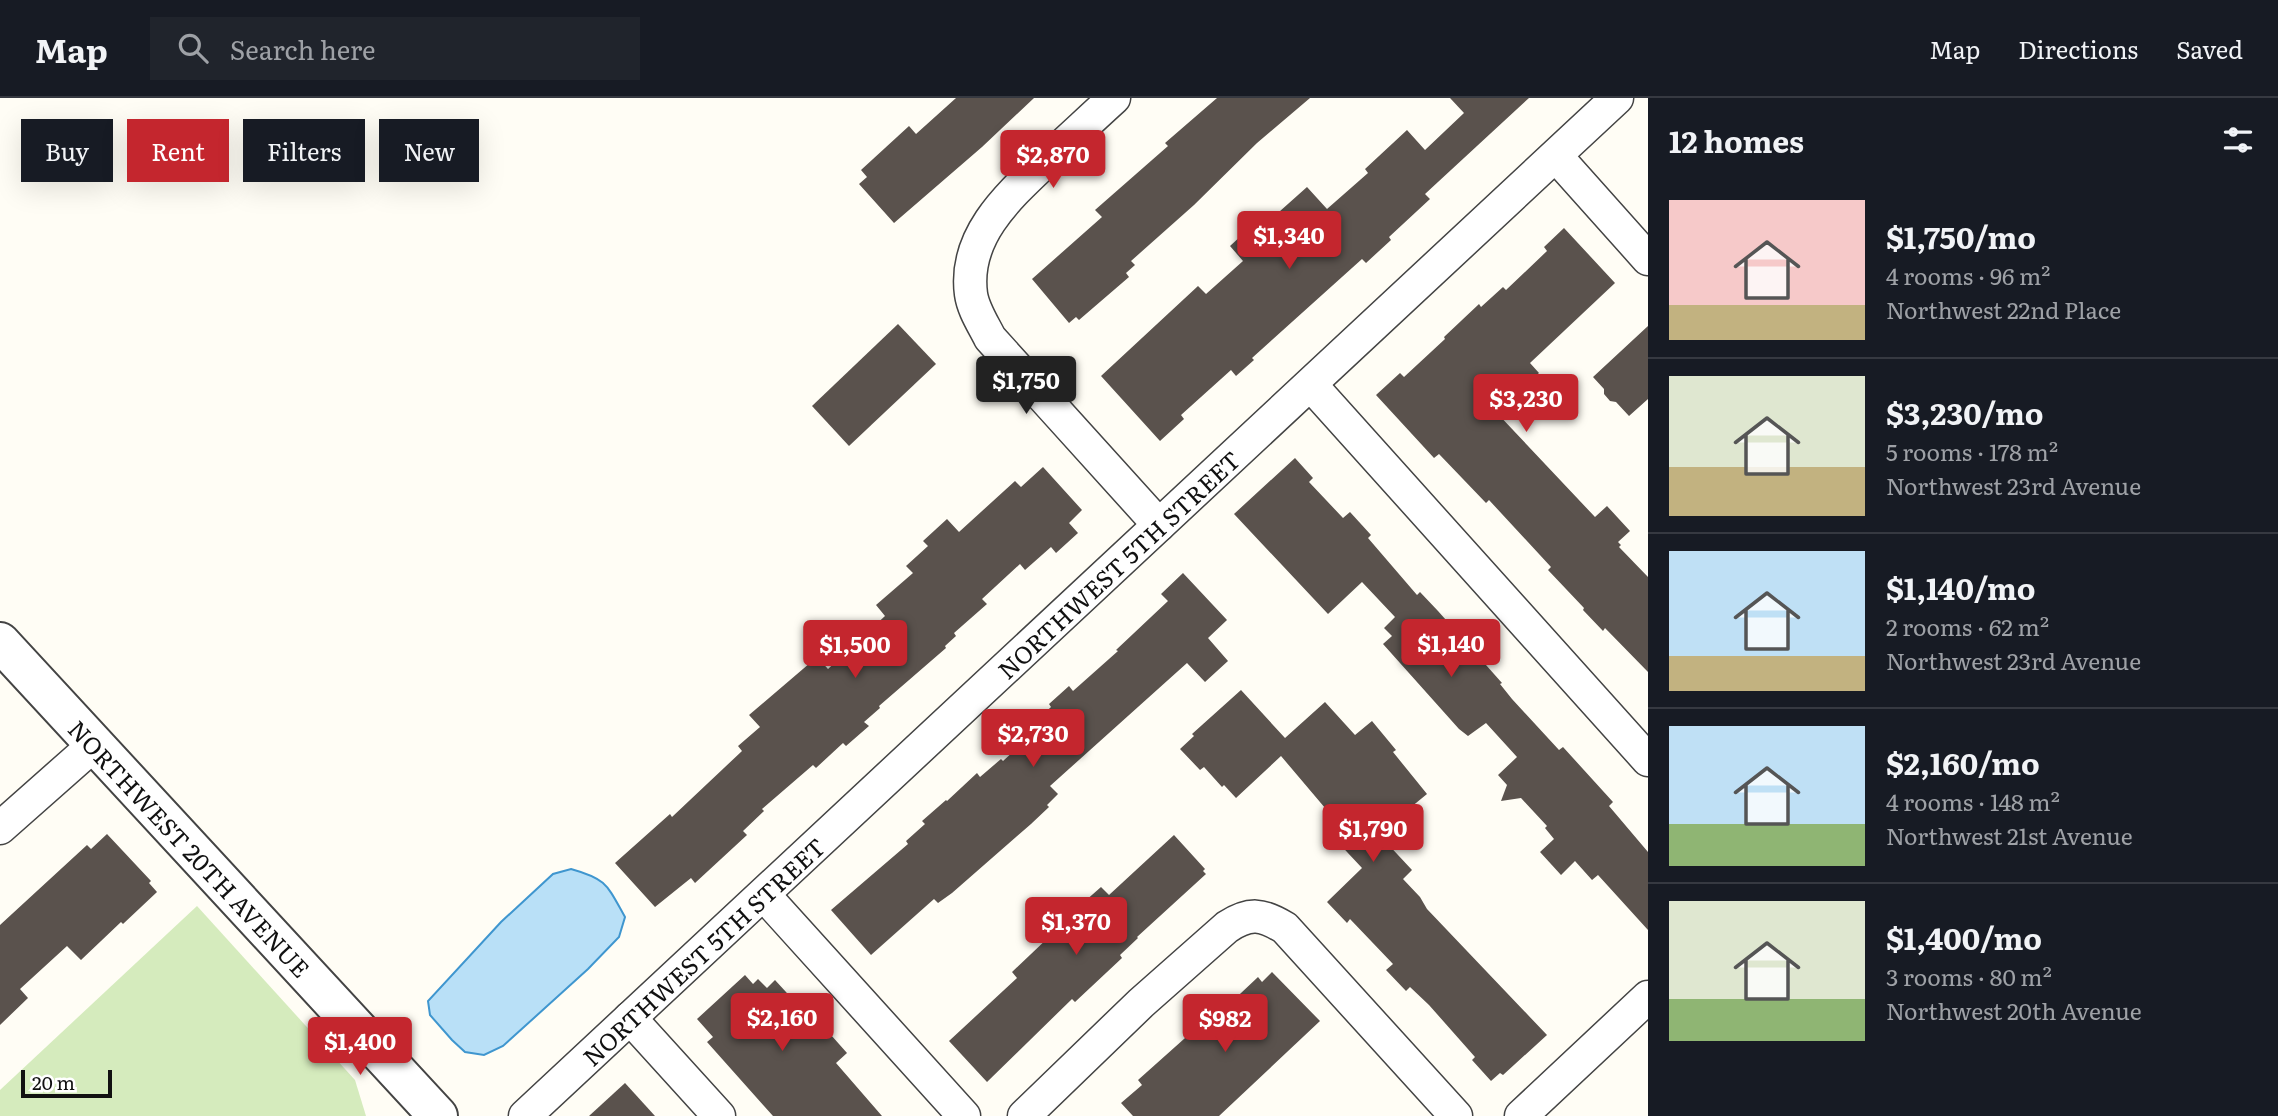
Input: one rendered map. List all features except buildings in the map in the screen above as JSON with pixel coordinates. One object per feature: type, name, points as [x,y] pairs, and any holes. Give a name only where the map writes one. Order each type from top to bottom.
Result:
[{"type":"street","points":[[1114,98],[1007,198],[989,222],[976,246],[971,272],[971,295],[990,338],[1159,525]]},
{"type":"street","name":"NORTHWEST 5TH STREET","points":[[525,1116],[1617,98]]},
{"type":"street","points":[[1556,156],[1648,259]]},
{"type":"street","points":[[1311,385],[1648,760]]},
{"type":"street","name":"NORTHWEST 20TH AVENUE","points":[[0,642],[438,1116]]},
{"type":"street","points":[[0,828],[95,744]]},
{"type":"street","points":[[764,895],[964,1116]]},
{"type":"street","points":[[1024,1116],[1141,1003],[1227,927],[1241,918],[1251,916],[1271,919],[1286,928],[1456,1116]]},
{"type":"street","points":[[1521,1116],[1648,997]]},
{"type":"street","points":[[630,1018],[719,1116]]},
{"type":"green space","points":[[197,906],[355,1080],[366,1116],[0,1116],[0,1090]]},
{"type":"water","points":[[571,869],[592,876],[609,890],[625,917],[619,937],[503,1046],[484,1055],[465,1052],[430,1015],[428,1001],[501,922],[553,874]]}]
